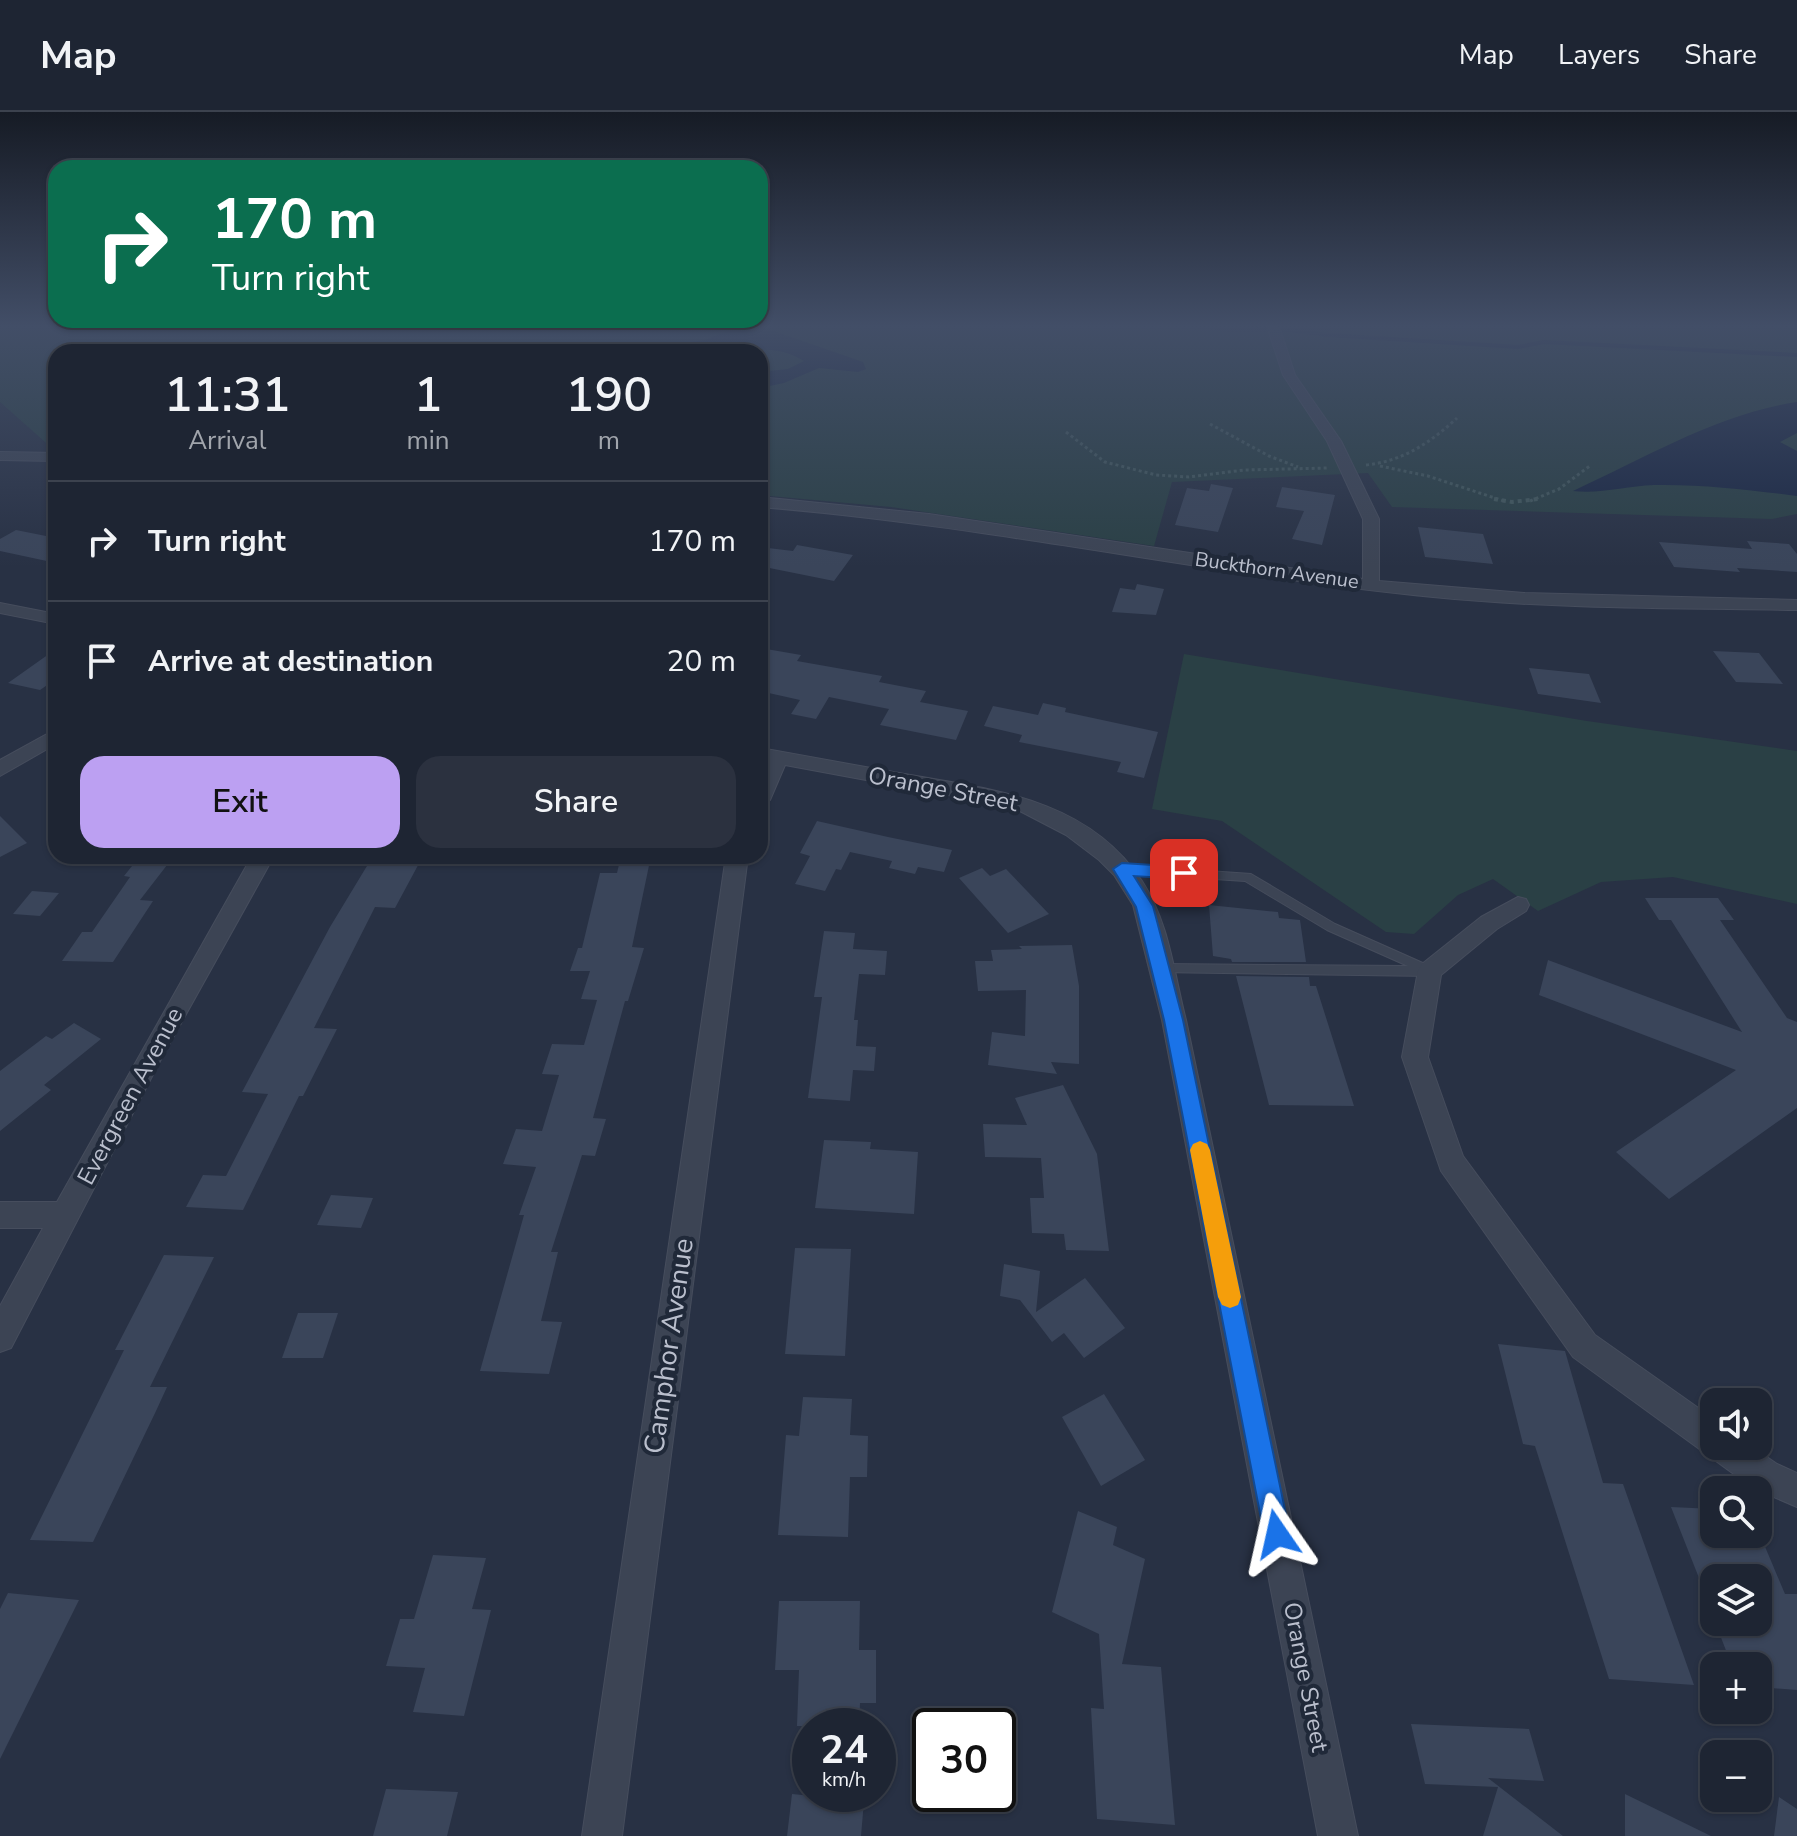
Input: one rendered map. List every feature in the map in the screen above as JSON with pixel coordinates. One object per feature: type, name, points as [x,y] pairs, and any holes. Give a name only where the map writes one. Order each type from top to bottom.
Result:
[{"type":"street","points":[[1310,406],[1334,441],[1371,519],[1371,584]]},
{"type":"street","points":[[0,456],[48,457]]},
{"type":"street","name":"Buckthorn Avenue","points":[[768,503],[892,514],[1371,584],[1484,595],[1797,605]]},
{"type":"street","points":[[0,608],[48,617]]},
{"type":"street","points":[[0,769],[48,740]]},
{"type":"street","name":"Orange Street","points":[[769,756],[1017,801],[1052,815],[1080,833],[1122,869],[1145,906],[1177,1035],[1338,1836]]},
{"type":"street","name":"Evergreen Avenue","points":[[0,1337],[151,1054],[258,864]]},
{"type":"street","name":"Camphor Avenue","points":[[602,1836],[736,864]]},
{"type":"street","points":[[1518,905],[1489,923],[1430,971],[1415,1057],[1451,1162],[1584,1346],[1700,1429]]},
{"type":"street","points":[[0,1215],[66,1215]]},
{"type":"street","points":[[1743,1460],[1765,1476],[1797,1490]]},
{"type":"lane","points":[[1122,869],[1247,877],[1331,927],[1430,971]]},
{"type":"lane","points":[[1161,969],[1430,971]]},
{"type":"path","points":[[1066,432],[1105,462],[1156,475],[1207,477],[1244,470],[1387,464],[1441,433],[1457,418]]},
{"type":"path","points":[[1210,424],[1269,456],[1303,468]]},
{"type":"path","points":[[1374,465],[1420,474],[1487,496],[1520,501],[1536,500],[1550,494],[1591,465]]},
{"type":"green space","points":[[5,406],[48,406],[48,445]]},
{"type":"green space","points":[[768,406],[1797,406],[1797,514],[1772,519],[1392,507],[1368,473],[1172,482],[1154,546],[891,507],[768,496]]},
{"type":"green space","points":[[1184,654],[1587,721],[1797,751],[1797,904],[1673,877],[1601,882],[1538,911],[1493,879],[1458,895],[1414,934],[1386,932],[1222,821],[1152,809]]},
{"type":"water","points":[[1797,406],[1797,433],[1780,442],[1797,451],[1797,496],[1672,485],[1573,491],[1710,427],[1768,408]]},
{"type":"building","points":[[1211,484],[1233,488],[1218,532],[1175,525],[1187,488],[1209,491]]},
{"type":"building","points":[[1282,487],[1335,495],[1322,545],[1292,539],[1304,511],[1276,507]]},
{"type":"building","points":[[1418,527],[1483,534],[1493,564],[1425,557]]},
{"type":"building","points":[[16,530],[48,536],[48,561],[0,551],[0,539]]},
{"type":"building","points":[[1747,541],[1789,544],[1797,554],[1797,572],[1674,567],[1659,542],[1752,549]]},
{"type":"building","points":[[797,545],[853,555],[834,581],[768,568],[768,548],[793,551]]},
{"type":"building","points":[[1137,584],[1164,589],[1156,615],[1112,612],[1120,588],[1135,590]]},
{"type":"building","points":[[768,649],[801,655],[797,661],[882,676],[879,682],[926,691],[920,702],[968,711],[956,740],[880,725],[889,709],[829,697],[816,719],[791,714],[800,700],[768,693]]},
{"type":"building","points":[[1713,651],[1759,653],[1783,684],[1736,682]]},
{"type":"building","points":[[48,655],[48,684],[40,690],[8,683]]},
{"type":"building","points":[[1529,668],[1589,674],[1601,703],[1538,694]]},
{"type":"building","points":[[1043,703],[1066,708],[1065,712],[1158,732],[1144,778],[1117,772],[1121,762],[1019,742],[1022,735],[984,726],[993,706],[1038,715]]},
{"type":"building","points":[[0,816],[27,843],[0,857]]},
{"type":"building","points":[[817,821],[952,850],[944,872],[918,867],[915,874],[889,868],[892,861],[850,852],[841,870],[836,869],[825,891],[795,884],[810,856],[800,853]]},
{"type":"building","points":[[134,864],[168,864],[140,900],[153,901],[113,962],[62,961],[82,932],[92,932],[130,877],[124,876]]},
{"type":"building","points":[[368,864],[419,864],[395,908],[375,907],[314,1028],[337,1029],[303,1096],[299,1096],[243,1210],[186,1207],[203,1175],[226,1176],[268,1094],[242,1092],[330,927]]},
{"type":"building","points":[[619,864],[649,864],[632,947],[644,948],[628,1001],[625,1001],[593,1118],[606,1119],[595,1156],[582,1155],[551,1252],[558,1252],[541,1321],[562,1322],[549,1374],[480,1371],[524,1215],[519,1215],[536,1167],[503,1164],[516,1129],[542,1131],[559,1075],[542,1074],[552,1044],[584,1045],[597,1000],[581,999],[590,971],[570,971],[578,948],[582,948],[600,873],[617,873]]},
{"type":"building","points":[[982,868],[990,876],[1006,869],[1049,914],[1008,933],[959,878]]},
{"type":"building","points":[[32,891],[59,893],[40,916],[13,914]]},
{"type":"building","points":[[1645,898],[1718,898],[1734,920],[1720,920],[1787,1018],[1797,1022],[1797,1108],[1669,1199],[1616,1152],[1736,1070],[1539,995],[1548,960],[1742,1032],[1671,920],[1659,920]]},
{"type":"building","points":[[1209,905],[1278,912],[1279,918],[1300,920],[1306,962],[1232,962],[1231,959],[1213,956]]},
{"type":"building","points":[[824,931],[855,933],[853,949],[887,951],[885,975],[859,974],[854,1020],[858,1020],[856,1046],[876,1047],[874,1071],[853,1070],[850,1101],[808,1098],[822,997],[814,997]]},
{"type":"building","points":[[1072,945],[1079,986],[1079,1064],[1051,1062],[1057,1074],[988,1065],[992,1032],[1025,1036],[1026,990],[978,991],[975,961],[993,961],[991,950]]},
{"type":"building","points":[[1236,976],[1309,977],[1310,986],[1316,986],[1354,1106],[1269,1105]]},
{"type":"building","points":[[74,1023],[101,1039],[44,1085],[51,1090],[0,1131],[0,1071],[46,1036],[52,1039]]},
{"type":"building","points":[[1063,1085],[1097,1154],[1109,1251],[1066,1250],[1064,1234],[1032,1233],[1030,1198],[1044,1198],[1041,1158],[985,1157],[983,1124],[1027,1125],[1015,1098]]},
{"type":"building","points":[[824,1140],[871,1142],[870,1149],[918,1152],[914,1214],[815,1208]]},
{"type":"building","points":[[331,1195],[373,1198],[361,1228],[317,1225]]},
{"type":"building","points":[[795,1248],[851,1249],[845,1356],[785,1354]]},
{"type":"building","points":[[164,1255],[214,1257],[150,1387],[167,1387],[156,1411],[93,1542],[30,1540],[124,1350],[115,1350]]},
{"type":"building","points":[[1004,1264],[1040,1271],[1036,1312],[1085,1278],[1125,1328],[1084,1358],[1064,1333],[1052,1342],[1020,1300],[1000,1296]]},
{"type":"building","points":[[298,1313],[338,1313],[323,1358],[282,1358]]},
{"type":"building","points":[[1498,1344],[1565,1351],[1603,1483],[1623,1484],[1694,1685],[1609,1679],[1535,1446],[1523,1444]]},
{"type":"building","points":[[1104,1394],[1145,1460],[1101,1486],[1062,1417]]},
{"type":"building","points":[[803,1397],[852,1399],[850,1435],[868,1436],[867,1477],[850,1477],[848,1537],[778,1535],[786,1435],[799,1436]]},
{"type":"building","points":[[1671,1507],[1700,1508],[1700,1548],[1766,1548],[1785,1594],[1797,1594],[1797,1690],[1772,1688],[1772,1652],[1727,1652],[1720,1636],[1772,1636],[1772,1564],[1700,1564],[1699,1578]]},
{"type":"building","points":[[1078,1511],[1117,1527],[1113,1545],[1145,1559],[1122,1664],[1161,1667],[1175,1825],[1097,1819],[1091,1708],[1104,1709],[1099,1634],[1052,1612]]},
{"type":"building","points":[[433,1555],[486,1558],[472,1609],[491,1610],[464,1716],[413,1712],[425,1668],[386,1666],[400,1619],[414,1619]]},
{"type":"building","points":[[8,1593],[79,1600],[0,1759],[0,1609]]},
{"type":"building","points":[[779,1601],[860,1601],[859,1650],[876,1650],[876,1703],[860,1703],[860,1708],[798,1708],[799,1670],[775,1670]]},
{"type":"building","points":[[1411,1724],[1529,1729],[1544,1781],[1488,1778],[1563,1836],[1483,1836],[1498,1787],[1425,1784]]},
{"type":"building","points":[[386,1789],[458,1792],[447,1836],[373,1836]]},
{"type":"building","points":[[792,1794],[792,1812],[863,1812],[861,1836],[787,1836]]},
{"type":"building","points":[[1625,1794],[1711,1836],[1625,1836]]},
{"type":"building","points":[[1779,1797],[1797,1809],[1797,1836],[1774,1836]]},
{"type":"slow traffic","points":[[1200,1150],[1230,1297]]},
{"type":"route","points":[[1184,873],[1122,869],[1145,906],[1174,1020],[1277,1534]]}]
